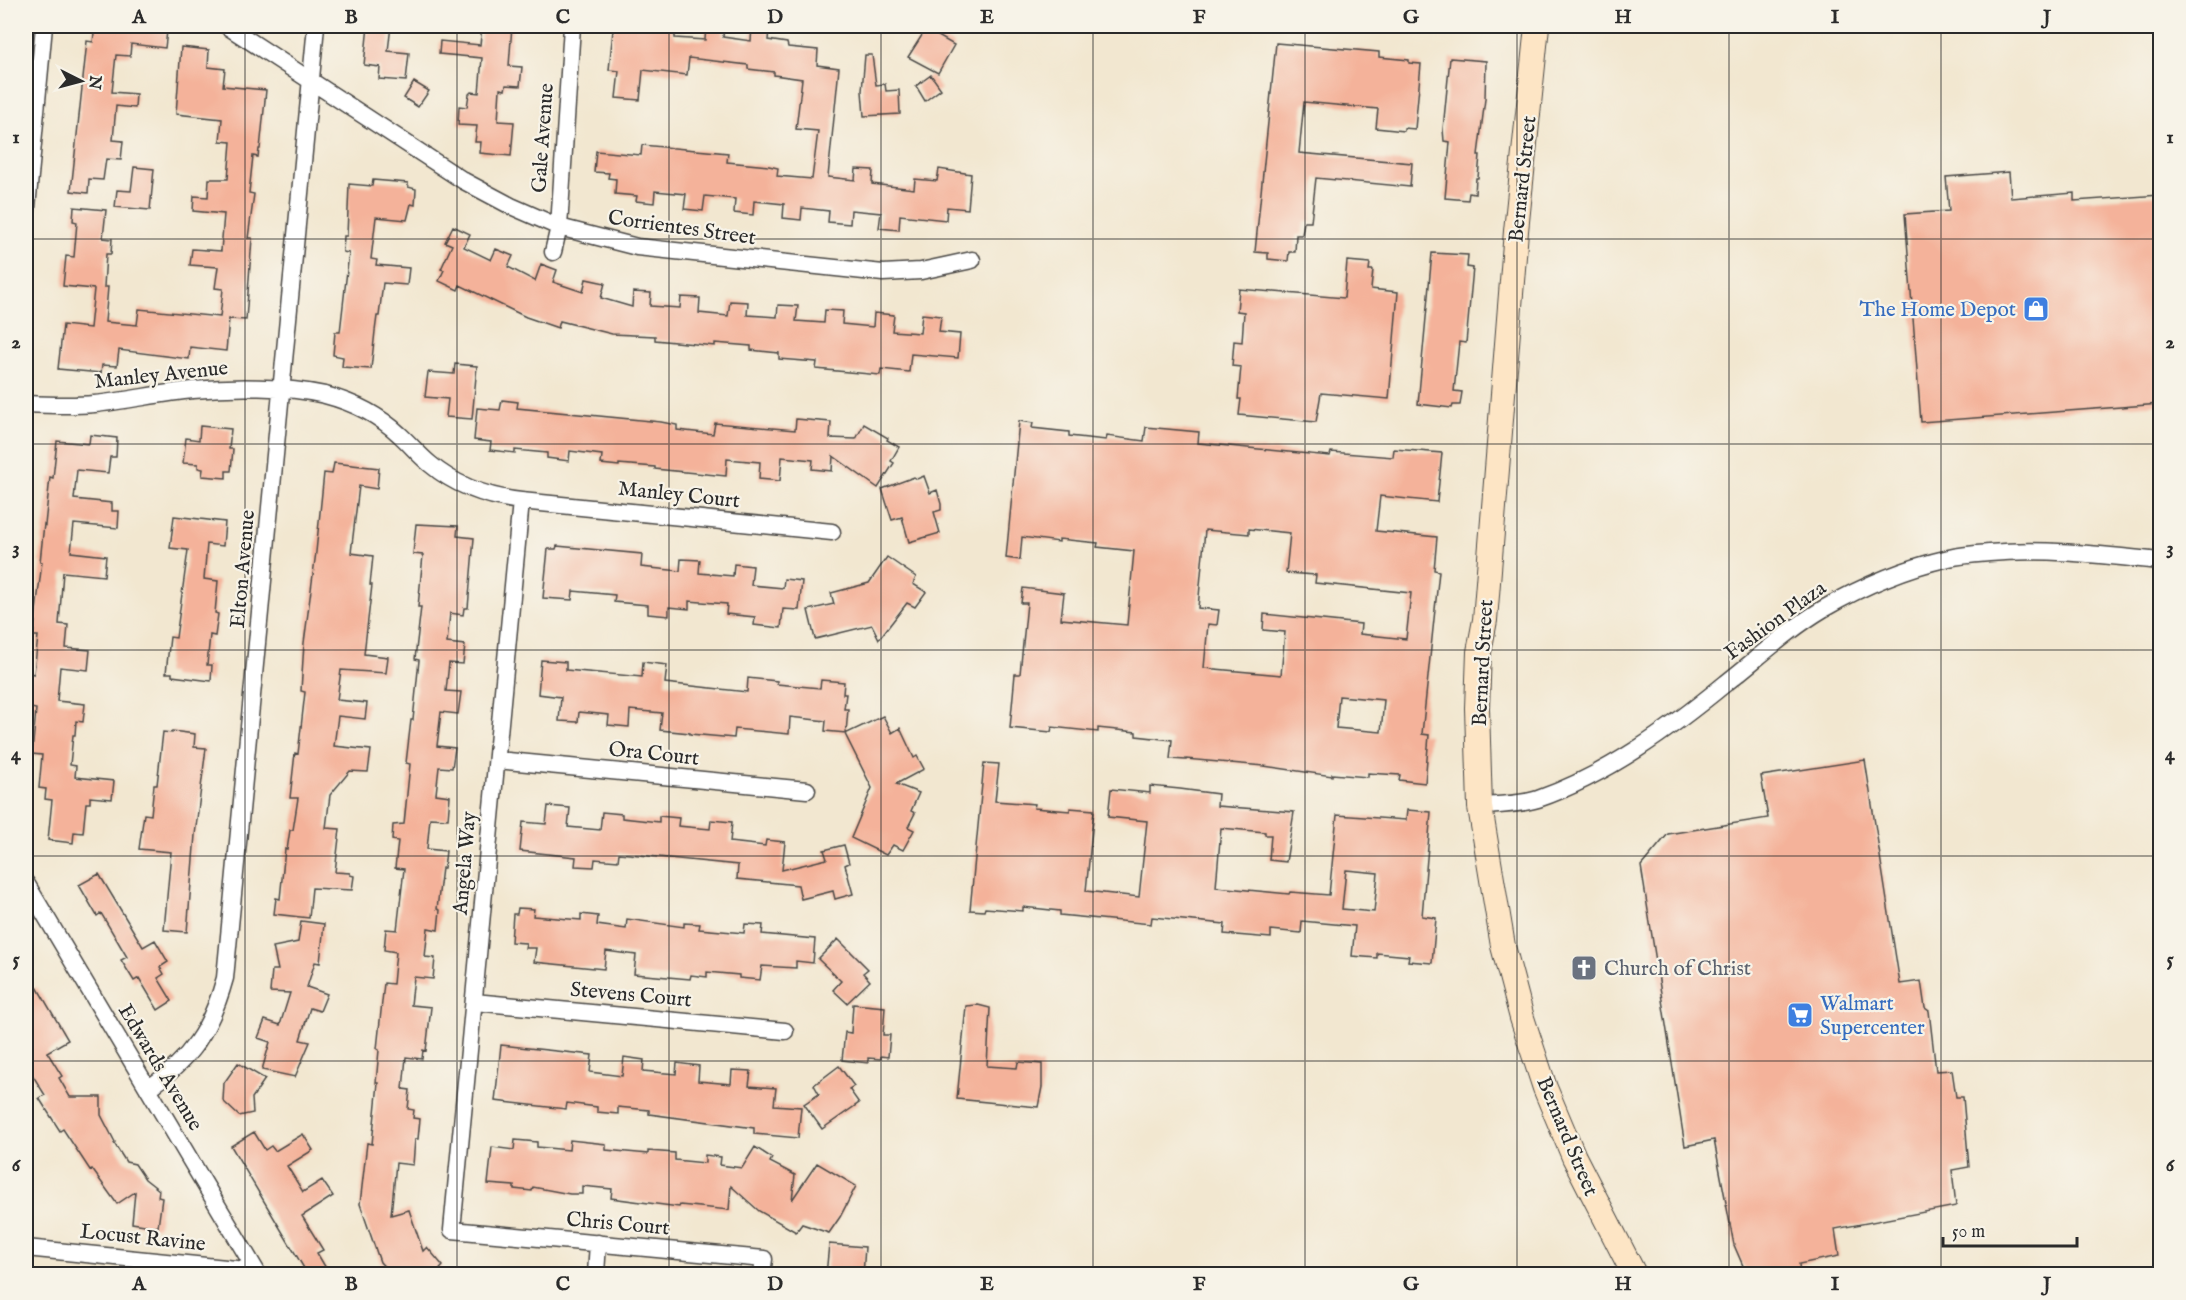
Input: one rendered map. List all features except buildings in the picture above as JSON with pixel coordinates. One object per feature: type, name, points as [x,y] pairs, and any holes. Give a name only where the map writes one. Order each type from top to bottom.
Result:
[{"type":"street","points":[[26,218],[44,26]]},
{"type":"street","name":"Corrientes Street","points":[[227,26],[464,181],[511,206],[560,227],[637,247],[883,273],[921,271],[972,260]]},
{"type":"street","name":"Elton Avenue","points":[[148,1089],[168,1075],[189,1055],[205,1032],[217,1006],[225,978],[316,26]]},
{"type":"street","name":"Gale Avenue","points":[[553,252],[560,227],[572,26]]},
{"type":"street","name":"Bernard Street","points":[[1537,26],[1516,231],[1485,620],[1479,652],[1477,708],[1479,807],[1503,946],[1522,1018],[1545,1088],[1574,1157],[1634,1275]]},
{"type":"street","name":"Manley Avenue","points":[[26,404],[56,406],[96,404],[212,388],[282,390],[323,395],[350,403],[376,416],[398,433],[430,464],[456,482],[479,492],[521,501]]},
{"type":"street","name":"Manley Court","points":[[521,501],[832,532]]},
{"type":"street","name":"Angela Way","points":[[452,1230],[521,501]]},
{"type":"street","name":"Fashion Plaza","points":[[1479,807],[1536,800],[1628,754],[1676,723],[1812,616],[1860,589],[1899,573],[1949,557],[2025,550],[2061,551],[2160,561]]},
{"type":"street","name":"Ora Court","points":[[497,760],[807,790]]},
{"type":"street","name":"Edwards Avenue","points":[[26,883],[257,1273]]},
{"type":"street","name":"Stevens Court","points":[[474,1002],[785,1031]]},
{"type":"street","name":"Chris Court","points":[[452,1230],[764,1259],[762,1275]]},
{"type":"street","points":[[596,1275],[598,1244]]},
{"type":"street","name":"Locust Ravine","points":[[26,1248],[257,1273]]},
{"type":"place","name":"The Home Depot","points":[[2036,309]]},
{"type":"place","name":"Church of Christ","points":[[1584,968]]},
{"type":"place","name":"Walmart Supercenter","points":[[1800,1015]]}]
